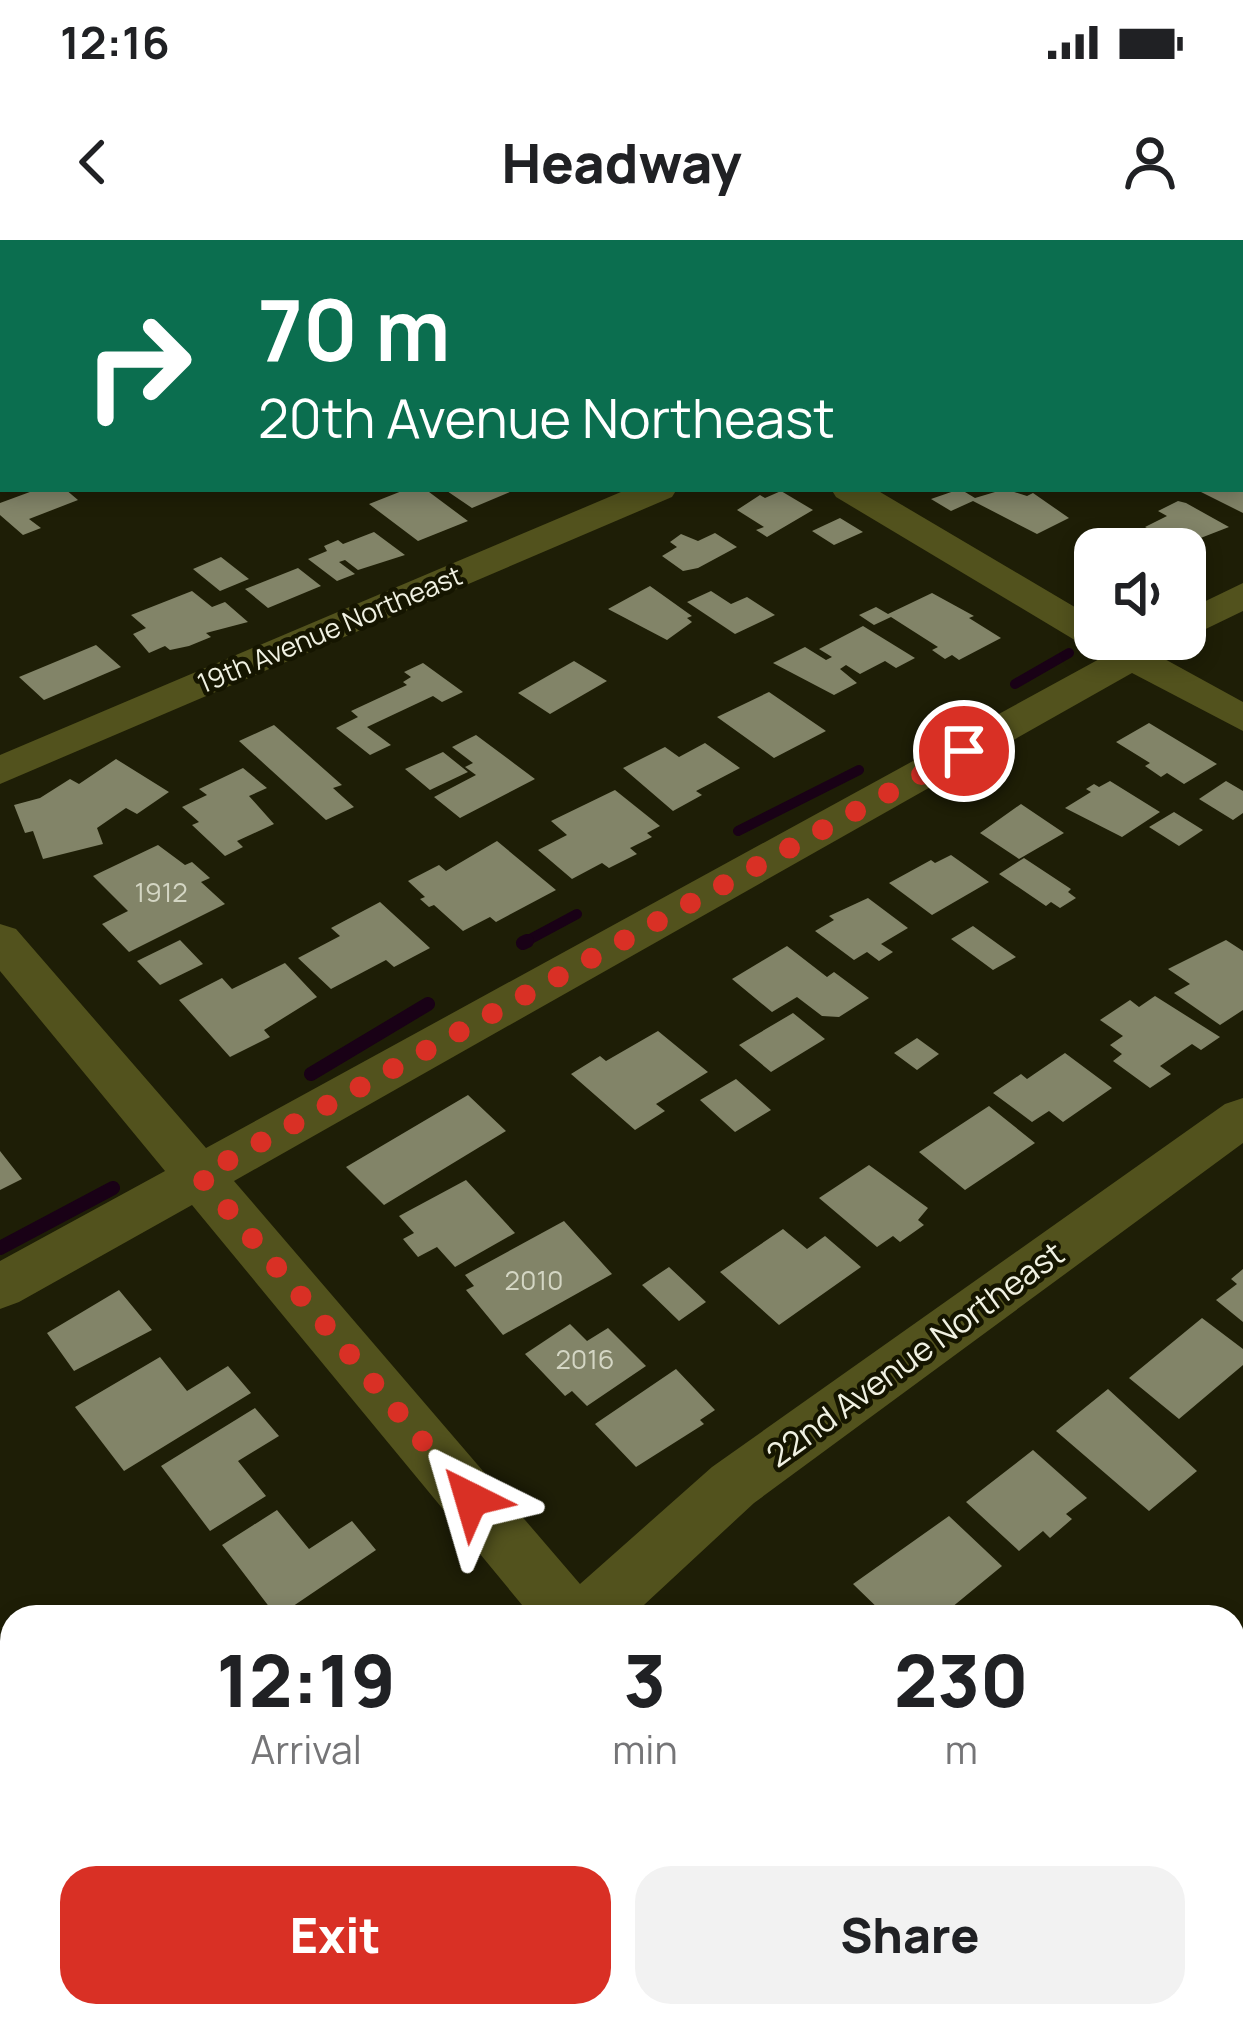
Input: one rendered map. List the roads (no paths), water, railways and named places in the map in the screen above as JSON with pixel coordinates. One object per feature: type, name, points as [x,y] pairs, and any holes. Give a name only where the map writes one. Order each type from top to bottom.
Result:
[{"type":"street","name":"19th Avenue Northeast","points":[[0,771],[652,492]]},
{"type":"street","points":[[854,492],[1074,616]]},
{"type":"street","points":[[1206,615],[1243,595]]},
{"type":"street","points":[[0,1287],[1093,660]]},
{"type":"street","points":[[1149,660],[1243,719]]},
{"type":"street","points":[[0,940],[572,1605]]},
{"type":"street","name":"22nd Avenue Northeast","points":[[582,1605],[733,1485],[1243,1118]]},
{"type":"waterway","points":[[1015,684],[1069,653]]},
{"type":"waterway","points":[[738,831],[859,770]]},
{"type":"waterway","points":[[527,941],[523,943],[577,914]]},
{"type":"waterway","points":[[311,1074],[428,1004]]},
{"type":"waterway","points":[[0,1248],[113,1188]]}]
